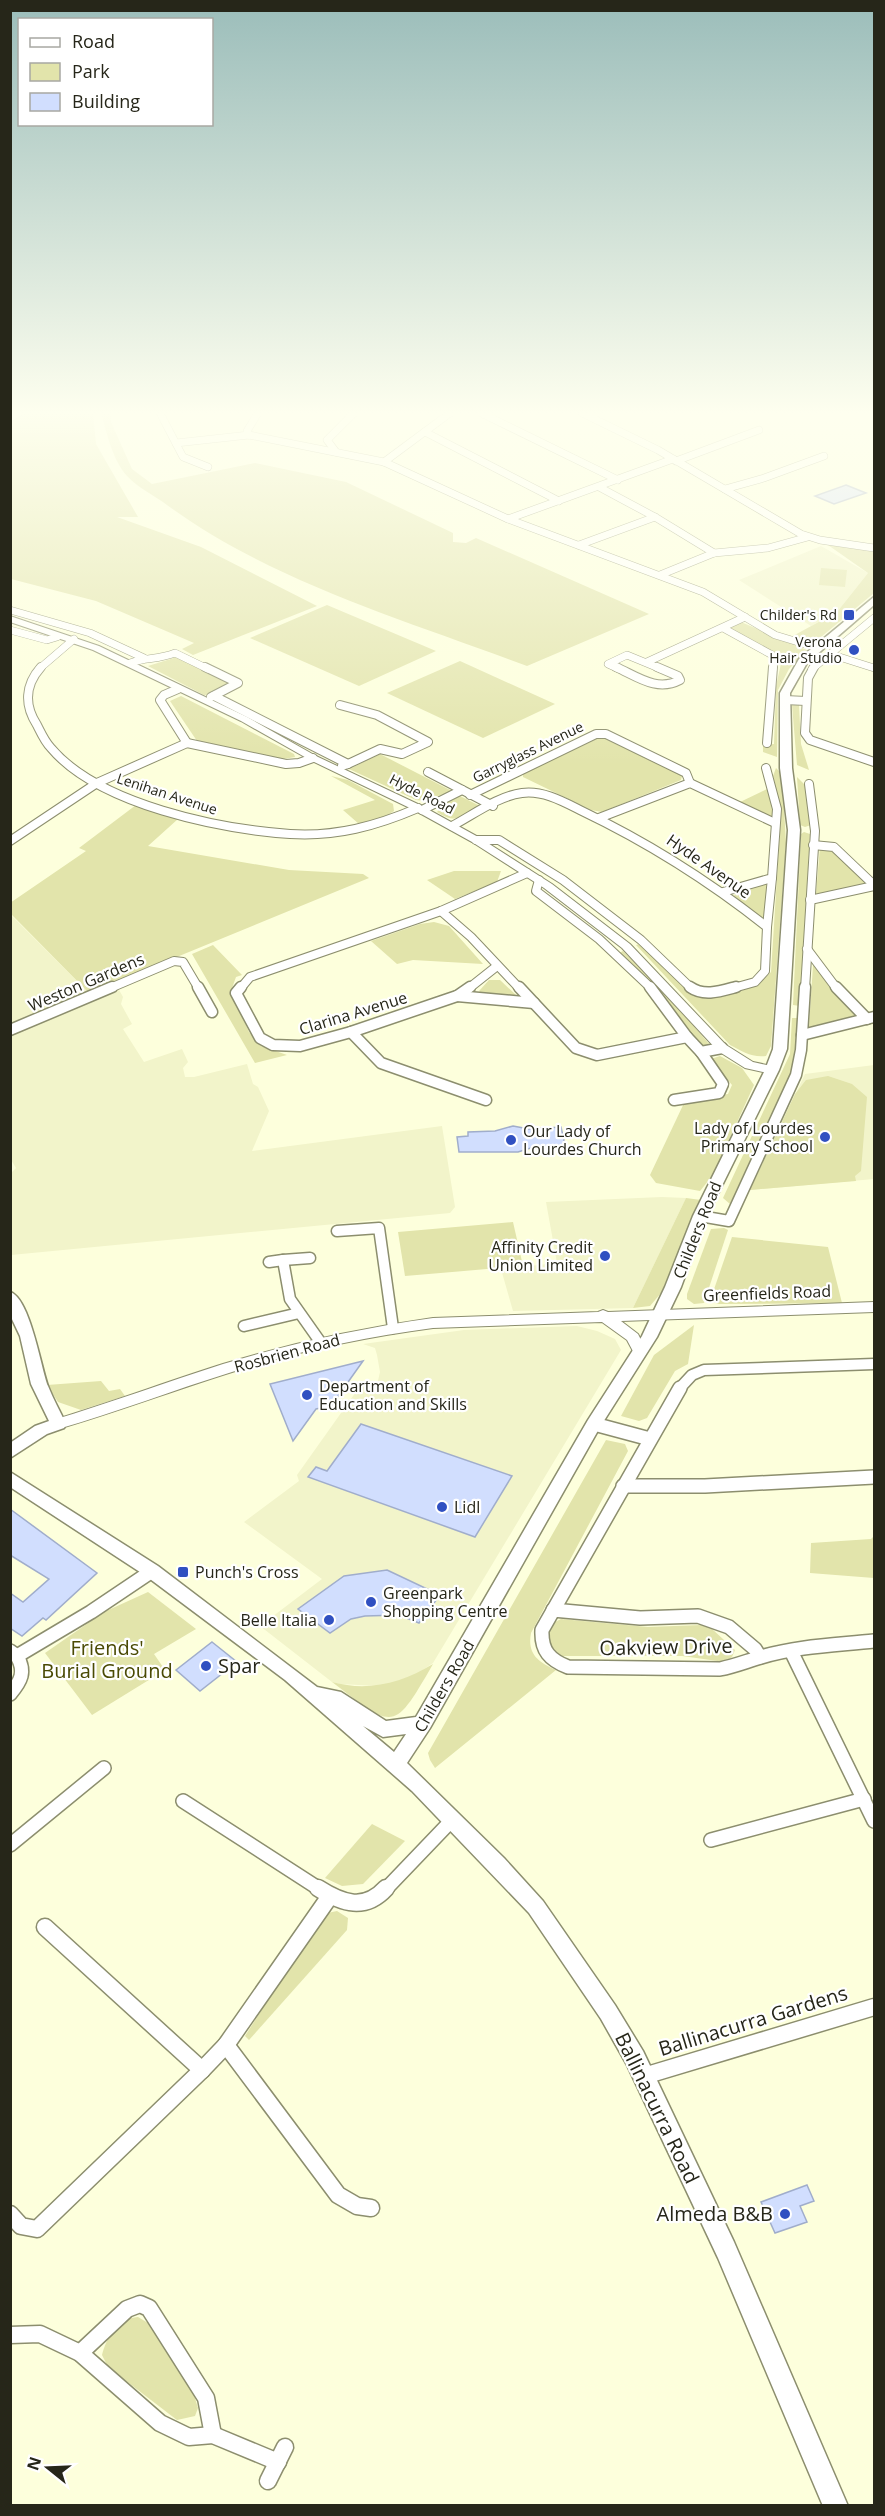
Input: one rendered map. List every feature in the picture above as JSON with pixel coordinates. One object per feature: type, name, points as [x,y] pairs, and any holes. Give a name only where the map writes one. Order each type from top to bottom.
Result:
[{"type":"main road","name":"Childers Road","points":[[395,1765],[423,1723],[594,1424],[640,1352],[660,1314],[700,1216],[772,1070],[780,1049],[794,830],[786,768],[785,700],[790,681],[803,661],[874,600]]},
{"type":"main road","points":[[10,1297],[28,1336],[39,1384],[58,1425],[41,1430],[10,1452]]},
{"type":"main road","name":"Ballinacurra Road","points":[[10,1478],[152,1571],[313,1693],[453,1819],[536,1907],[608,2012],[644,2076],[726,2250],[836,2505]]},
{"type":"main road","points":[[313,1693],[334,1697],[370,1723],[383,1729],[423,1723]]},
{"type":"street","points":[[539,530],[703,592],[775,635],[818,648]]},
{"type":"street","points":[[579,545],[619,530]]},
{"type":"street","points":[[677,530],[714,553]]},
{"type":"street","points":[[797,530],[808,537],[874,548]]},
{"type":"street","points":[[660,575],[714,553],[768,548],[808,537]]},
{"type":"street","points":[[10,610],[81,630],[154,661],[175,653],[238,683],[234,687],[202,700]]},
{"type":"street","points":[[647,662],[678,676],[680,680],[669,686],[659,686],[608,664],[627,655],[647,662],[744,617]]},
{"type":"street","points":[[855,618],[873,620]]},
{"type":"street","name":"Hyde Road","points":[[10,619],[74,639],[130,663],[178,689],[244,719],[313,758],[420,809],[476,840],[544,883],[626,946],[722,1048],[749,1065],[772,1070]]},
{"type":"street","points":[[873,620],[809,674],[805,733],[808,738],[874,762]]},
{"type":"street","points":[[723,628],[774,656],[767,743]]},
{"type":"street","points":[[10,630],[46,640],[57,637]]},
{"type":"street","name":"Lenihan Avenue","points":[[74,639],[31,680],[27,698],[38,732],[60,757],[97,783],[174,813],[259,832],[305,834],[351,831],[385,822],[462,790]]},
{"type":"street","points":[[830,654],[874,668]]},
{"type":"street","points":[[130,663],[144,658]]},
{"type":"street","points":[[178,689],[164,695],[160,700],[187,743]]},
{"type":"street","points":[[214,696],[348,764]]},
{"type":"street","points":[[785,700],[806,701]]},
{"type":"street","points":[[336,769],[380,749],[402,754],[428,742],[377,715],[340,705]]},
{"type":"street","name":"Garryglass Avenue","points":[[470,795],[596,734],[606,734],[686,773],[690,783],[776,823]]},
{"type":"street","points":[[10,841],[97,783],[187,743],[286,764],[299,763],[313,758]]},
{"type":"street","points":[[476,840],[499,840],[524,854],[563,880],[641,940],[693,990],[715,993],[755,982],[765,971],[777,809],[766,768]]},
{"type":"street","points":[[428,772],[493,806]]},
{"type":"street","points":[[599,819],[690,783]]},
{"type":"street","points":[[700,1216],[729,1221],[796,1075],[802,1035],[815,831],[809,784]]},
{"type":"street","name":"Hyde Avenue","points":[[452,826],[520,793],[543,794],[651,844],[723,892],[768,927]]},
{"type":"street","points":[[794,830],[815,831]]},
{"type":"street","points":[[813,844],[834,847],[874,885]]},
{"type":"street","points":[[507,861],[524,854]]},
{"type":"street","name":"Clarina Avenue","points":[[497,966],[457,996],[351,1032],[300,1046],[273,1045],[260,1038],[236,993],[250,977],[441,911],[527,873]]},
{"type":"street","points":[[723,892],[772,878]]},
{"type":"street","points":[[563,880],[544,883],[536,891],[612,950],[663,1001],[723,1084],[719,1093],[674,1100]]},
{"type":"street","points":[[810,900],[874,885]]},
{"type":"street","points":[[441,911],[471,937],[576,1048],[587,1053],[597,1055],[685,1034],[702,1025]]},
{"type":"street","points":[[612,950],[641,940]]},
{"type":"street","points":[[807,949],[837,988],[871,1018]]},
{"type":"street","name":"Weston Gardens","points":[[10,1030],[174,961],[183,962],[212,1012]]},
{"type":"street","points":[[457,996],[534,1003]]},
{"type":"street","points":[[783,1011],[803,1012]]},
{"type":"street","points":[[802,1035],[871,1018]]},
{"type":"street","points":[[351,1032],[381,1063],[486,1100]]},
{"type":"street","points":[[701,1052],[722,1048]]},
{"type":"street","points":[[337,1231],[379,1228],[393,1328]]},
{"type":"street","points":[[269,1262],[310,1258]]},
{"type":"street","points":[[283,1260],[290,1299],[321,1343]]},
{"type":"street","name":"Greenfields Road","points":[[660,1314],[874,1307]]},
{"type":"street","points":[[244,1326],[299,1313]]},
{"type":"street","name":"Rosbrien Road","points":[[58,1425],[230,1368],[321,1343],[393,1328],[433,1323],[660,1314]]},
{"type":"street","points":[[603,1315],[633,1337],[640,1352]]},
{"type":"street","name":"Oakview Drive","points":[[553,1610],[640,1618],[704,1618],[729,1627],[755,1649],[760,1657],[742,1665],[720,1669],[568,1667],[554,1662],[544,1654],[540,1643],[542,1630],[553,1610],[677,1392],[689,1377],[697,1371],[874,1364]]},
{"type":"street","points":[[594,1424],[651,1438]]},
{"type":"street","points":[[623,1486],[705,1486],[874,1477]]},
{"type":"street","points":[[10,1694],[23,1679],[24,1666],[14,1653],[91,1612],[152,1571]]},
{"type":"street","points":[[760,1657],[874,1641]]},
{"type":"street","points":[[791,1651],[874,1821]]},
{"type":"street","points":[[10,1845],[104,1768]]},
{"type":"street","points":[[711,1840],[776,1821],[864,1800]]},
{"type":"street","points":[[183,1801],[330,1896],[356,1904],[375,1900],[453,1819]]},
{"type":"street","points":[[10,2214],[21,2226],[37,2229],[202,2070],[226,2045],[330,1896]]},
{"type":"street","points":[[45,1927],[202,2070]]},
{"type":"street","name":"Ballinacurra Gardens","points":[[644,2076],[874,2007]]},
{"type":"street","points":[[226,2045],[338,2195],[357,2206],[371,2208]]},
{"type":"street","points":[[80,2352],[127,2309],[140,2304],[149,2308],[206,2398],[213,2434]]},
{"type":"street","points":[[10,2335],[40,2334],[80,2352],[160,2423],[189,2437],[213,2434],[281,2455],[268,2481]]},
{"type":"shaded area","points":[[821,546],[868,573],[837,612],[811,626],[739,580]]},
{"type":"shaded area","points":[[10,914],[93,997],[118,988],[123,997],[121,1004],[132,1024],[123,1029],[144,1062],[182,1049],[188,1062],[183,1068],[185,1077],[194,1077],[247,1064],[253,1084],[258,1087],[269,1111],[252,1151],[442,1126],[455,1207],[450,1213],[11,1255],[11,1173],[16,1168],[10,1158]]},
{"type":"shaded area","name":"Lady of Lourdes Primary School","points":[[874,1065],[874,1179],[750,1190],[805,1074]]},
{"type":"shaded area","points":[[686,1198],[633,1308],[513,1311],[501,1269],[557,1263],[546,1202]]},
{"type":"shaded area","points":[[577,1326],[615,1339],[621,1350],[433,1663],[414,1676],[395,1683],[377,1686],[340,1684],[332,1682],[260,1626],[322,1579],[244,1522],[299,1481],[297,1475],[363,1382],[377,1385],[380,1372],[375,1348],[363,1344],[464,1330]]},
{"type":"green space","points":[[11,530],[155,530],[201,547],[317,606],[193,655],[182,649],[194,643],[96,601],[11,579]]},
{"type":"green space","points":[[206,530],[448,530],[453,533],[453,542],[466,543],[476,538],[649,614],[527,666],[341,598],[251,557]]},
{"type":"green space","points":[[830,543],[874,550],[874,593],[815,642],[791,637],[837,612],[868,573],[828,545]]},
{"type":"green space","points":[[821,568],[847,570],[845,587],[819,585]]},
{"type":"green space","points":[[327,605],[436,651],[359,686],[250,638]]},
{"type":"green space","points":[[741,622],[807,650],[789,669],[778,690],[777,757],[763,752],[763,745],[774,744],[776,686],[782,659],[779,655],[732,630],[731,627]]},
{"type":"green space","points":[[177,657],[231,683],[211,695],[204,695],[148,666]]},
{"type":"green space","points":[[460,661],[555,704],[483,738],[387,693]]},
{"type":"green space","points":[[181,696],[294,754],[295,757],[283,759],[197,741],[170,701]]},
{"type":"green space","points":[[792,705],[799,705],[801,744],[809,770],[797,765]]},
{"type":"green space","points":[[595,737],[602,737],[682,776],[681,780],[602,812],[591,810],[523,777],[523,774]]},
{"type":"green space","points":[[380,754],[452,791],[424,801],[416,800],[349,769]]},
{"type":"green space","points":[[776,768],[782,774],[786,843],[771,1046],[766,1056],[756,1056],[730,1045],[636,945],[639,944],[688,991],[699,996],[717,997],[760,983],[771,972],[781,814],[773,776]]},
{"type":"green space","points":[[331,776],[348,780],[393,804],[394,811],[374,824],[359,824],[343,810],[375,800]]},
{"type":"green space","points":[[797,777],[805,785],[811,825],[805,827],[800,825]]},
{"type":"green space","points":[[769,788],[773,817],[769,818],[738,803]]},
{"type":"green space","points":[[460,796],[482,807],[455,819],[437,812],[443,805]]},
{"type":"green space","points":[[136,805],[178,819],[148,846],[289,870],[363,874],[369,878],[89,993],[11,914],[10,903],[86,851],[79,848]]},
{"type":"green space","points":[[804,832],[810,834],[800,1006],[793,1005],[801,834]]},
{"type":"green space","points":[[820,847],[834,850],[867,882],[863,886],[816,894]]},
{"type":"green space","points":[[454,871],[501,871],[497,882],[455,899],[427,880]]},
{"type":"green space","points":[[763,883],[768,886],[765,916],[761,918],[734,896],[736,892]]},
{"type":"green space","points":[[434,922],[449,926],[483,964],[413,960],[397,964],[371,941],[420,924]]},
{"type":"green space","points":[[213,945],[242,975],[236,977],[231,991],[249,1032],[261,1046],[287,1055],[255,1063],[192,954]]},
{"type":"green space","points":[[623,951],[666,994],[710,1045],[706,1048],[701,1046],[663,995],[619,953]]},
{"type":"green space","points":[[813,965],[855,1015],[854,1018],[809,1027]]},
{"type":"green space","points":[[489,980],[500,980],[516,995],[513,998],[485,996],[479,991]]},
{"type":"green space","points":[[792,1018],[799,1018],[792,1071],[730,1204],[723,1198],[790,1054]]},
{"type":"green space","points":[[720,1056],[742,1068],[754,1085],[713,1175],[700,1191],[656,1183],[650,1175],[685,1101],[728,1094],[732,1085],[711,1059]]},
{"type":"green space","name":"Lady of Lourdes Primary School","points":[[828,1076],[852,1084],[867,1097],[861,1171],[855,1176],[856,1181],[750,1190],[795,1094],[806,1080]]},
{"type":"green space","points":[[686,1198],[701,1200],[661,1293],[650,1306],[633,1308]]},
{"type":"green space","points":[[513,1222],[523,1266],[405,1276],[398,1232]]},
{"type":"green space","points":[[711,1229],[728,1230],[704,1303],[694,1304],[687,1299],[687,1294]]},
{"type":"green space","points":[[732,1237],[828,1247],[842,1303],[719,1304],[713,1302],[711,1298]]},
{"type":"green space","points":[[694,1325],[688,1364],[675,1371],[647,1418],[639,1421],[621,1416],[654,1355]]},
{"type":"green space","points":[[101,1381],[109,1391],[120,1389],[125,1396],[81,1410],[58,1402],[47,1385]]},
{"type":"green space","points":[[606,1440],[625,1444],[628,1451],[531,1633],[532,1652],[544,1664],[556,1670],[435,1768],[428,1753]]},
{"type":"green space","points":[[874,1536],[874,1578],[810,1573],[811,1543],[871,1539]]},
{"type":"green space","name":"Friends' Burial Ground","points":[[148,1592],[196,1629],[154,1654],[165,1670],[92,1715],[45,1653],[104,1612]]},
{"type":"green space","points":[[561,1619],[648,1627],[702,1625],[712,1629],[735,1650],[732,1657],[725,1662],[682,1656],[560,1656],[548,1642],[551,1624]]},
{"type":"green space","points":[[433,1664],[409,1703],[400,1713],[391,1717],[368,1709],[332,1682],[359,1686],[384,1684],[397,1681]]},
{"type":"green space","points":[[372,1824],[405,1841],[363,1884],[342,1886],[325,1878]]},
{"type":"green space","points":[[337,1911],[348,1918],[347,1930],[249,2040],[245,2036],[323,1914]]},
{"type":"green space","points":[[138,2317],[148,2323],[194,2395],[198,2408],[195,2416],[177,2420],[108,2367],[102,2355],[106,2342],[124,2321]]},
{"type":"building","name":"Our Lady of Lourdes Church","points":[[513,1126],[529,1129],[561,1127],[565,1145],[534,1147],[518,1152],[459,1152],[457,1137],[468,1136],[468,1132],[495,1131]]},
{"type":"building","name":"Department of Education and Skills","points":[[363,1361],[331,1406],[316,1409],[293,1441],[270,1384]]},
{"type":"building","name":"Lidl","points":[[361,1424],[512,1476],[475,1537],[308,1477],[316,1467],[327,1471]]},
{"type":"building","points":[[10,1509],[97,1573],[46,1620],[43,1618],[22,1636],[10,1628],[10,1593],[23,1602],[49,1579],[10,1555]]},
{"type":"building","name":"Greenpark Shopping Centre","points":[[387,1570],[440,1595],[419,1623],[399,1615],[365,1616],[351,1619],[330,1633],[298,1609],[344,1576]]},
{"type":"building","name":"Spar","points":[[212,1642],[237,1662],[200,1691],[176,1670]]},
{"type":"building","name":"Almeda B&B","points":[[807,2185],[814,2201],[800,2206],[807,2222],[775,2233],[761,2202]]},
{"type":"place","name":"Childer's Rd","points":[[849,615]]},
{"type":"place","name":"Verona Hair Studio","points":[[854,650]]},
{"type":"place","name":"Lady of Lourdes Primary School","points":[[825,1137]]},
{"type":"place","name":"Our Lady of Lourdes Church","points":[[511,1140]]},
{"type":"place","name":"Affinity Credit Union Limited","points":[[605,1256]]},
{"type":"place","name":"Department of Education and Skills","points":[[307,1395]]},
{"type":"place","name":"Lidl","points":[[442,1507]]},
{"type":"place","name":"Punch's Cross","points":[[183,1572]]},
{"type":"place","name":"Greenpark Shopping Centre","points":[[371,1602]]},
{"type":"place","name":"Belle Italia","points":[[329,1620]]},
{"type":"place","name":"Spar","points":[[206,1666]]},
{"type":"place","name":"Almeda B&B","points":[[785,2214]]}]
